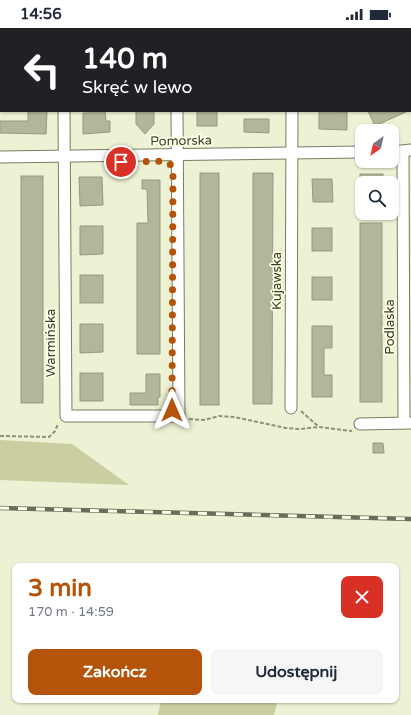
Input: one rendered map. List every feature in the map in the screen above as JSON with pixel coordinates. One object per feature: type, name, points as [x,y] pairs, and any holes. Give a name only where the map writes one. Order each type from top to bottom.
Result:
[{"type":"street","name":"Warmińska","points":[[64,112],[66,416]]},
{"type":"street","points":[[66,416],[179,416],[178,112]]},
{"type":"street","name":"Kujawska","points":[[292,112],[295,408]]},
{"type":"street","name":"Podlaska","points":[[402,151],[408,231],[408,423]]},
{"type":"street","name":"Pomorska","points":[[0,157],[355,152]]},
{"type":"street","points":[[359,428],[408,423]]},
{"type":"path","points":[[295,408],[320,427]]},
{"type":"path","points":[[0,436],[49,437],[66,416]]},
{"type":"path","points":[[179,416],[204,420],[219,416],[234,417],[300,429],[320,427],[359,428]]},
{"type":"green space","points":[[0,440],[72,444],[129,485],[0,480]]},
{"type":"green space","points":[[160,703],[277,703],[274,715],[158,715]]},
{"type":"building","points":[[28,112],[47,112],[46,134],[0,133],[0,121],[28,121]]},
{"type":"building","points":[[105,112],[106,121],[110,121],[110,132],[83,134],[83,113]]},
{"type":"building","points":[[136,112],[154,112],[154,124],[145,134],[136,124]]},
{"type":"building","points":[[197,112],[217,112],[217,126],[197,126]]},
{"type":"building","points":[[319,112],[347,112],[347,130],[319,129]]},
{"type":"building","points":[[368,112],[406,112],[379,124],[374,124]]},
{"type":"building","points":[[244,119],[269,119],[269,133],[244,132]]},
{"type":"building","points":[[200,173],[219,173],[219,405],[200,405]]},
{"type":"building","points":[[253,173],[273,173],[272,404],[253,404]]},
{"type":"building","points":[[360,174],[383,174],[383,176],[360,176]]},
{"type":"building","points":[[21,176],[43,176],[43,403],[21,403]]},
{"type":"building","points":[[79,177],[102,177],[103,205],[80,206]]},
{"type":"building","points":[[312,179],[332,179],[333,202],[313,202]]},
{"type":"building","points":[[142,180],[160,180],[160,354],[137,354],[137,223],[148,223],[147,189],[142,189]]},
{"type":"building","points":[[360,223],[382,223],[382,402],[360,402]]},
{"type":"building","points":[[80,226],[103,226],[103,254],[80,255]]},
{"type":"building","points":[[312,228],[332,228],[332,251],[312,251]]},
{"type":"building","points":[[80,275],[103,275],[103,303],[80,303]]},
{"type":"building","points":[[312,277],[332,277],[332,300],[312,300]]},
{"type":"building","points":[[80,324],[103,324],[103,352],[80,353]]},
{"type":"building","points":[[312,326],[332,326],[332,348],[324,348],[324,375],[332,375],[332,397],[312,397]]},
{"type":"building","points":[[80,373],[103,373],[103,401],[80,401]]},
{"type":"building","points":[[146,374],[160,374],[160,397],[158,397],[158,405],[130,405],[130,393],[146,393]]},
{"type":"building","points":[[373,443],[383,443],[384,453],[373,453]]},
{"type":"railway","points":[[0,508],[411,519]]},
{"type":"route","points":[[121,162],[165,161],[170,164],[173,170],[172,410]]}]
